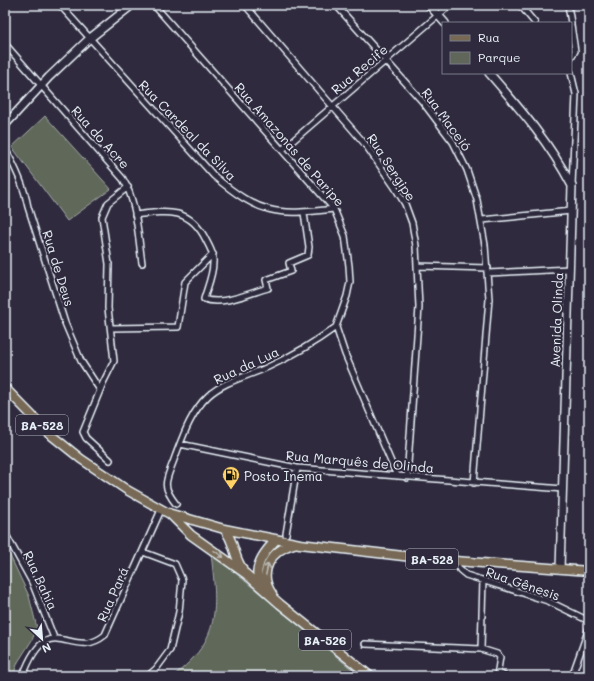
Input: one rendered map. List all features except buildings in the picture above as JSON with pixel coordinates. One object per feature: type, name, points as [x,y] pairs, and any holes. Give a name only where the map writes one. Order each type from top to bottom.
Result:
[{"type":"main road","points":[[5,125],[41,85],[89,39],[132,5]]},
{"type":"main road","points":[[429,5],[444,22]]},
{"type":"main road","points":[[490,74],[542,135],[557,158],[572,186]]},
{"type":"main road","name":"Avenida Olinda","points":[[560,569],[572,186]]},
{"type":"main road","name":"BA-528","points":[[5,388],[51,435],[81,460],[165,511],[224,529],[295,543],[454,560],[589,571]]},
{"type":"main road","name":"BA-526","points":[[165,511],[191,535],[246,574],[269,595],[370,676]]},
{"type":"main road","name":"BA-526","points":[[224,529],[231,538],[237,561],[246,574]]},
{"type":"main road","points":[[269,595],[261,584],[258,574],[263,555],[276,540]]},
{"type":"main road","points":[[280,604],[268,588],[266,570],[273,556],[280,549],[295,543]]},
{"type":"street","name":"Rua Cardeal da Silva","points":[[60,5],[89,39],[214,176],[230,189],[249,203],[267,210],[285,213],[304,213],[334,209]]},
{"type":"street","name":"Rua Amazonas de Paripe","points":[[154,5],[334,209],[345,236],[349,266],[347,296],[336,327]]},
{"type":"street","name":"Rua Sergipe","points":[[245,5],[365,144],[405,204],[412,223],[418,266],[419,307],[407,478]]},
{"type":"street","name":"Rua Maceió","points":[[336,5],[422,101],[460,154],[471,182],[482,220],[488,270],[489,299],[474,483]]},
{"type":"street","name":"Rua Recife","points":[[282,150],[386,62],[450,5]]},
{"type":"street","points":[[520,5],[534,22]]},
{"type":"street","points":[[568,5],[571,22]]},
{"type":"street","points":[[572,31],[575,51],[572,56]]},
{"type":"street","name":"Rua do Acre","points":[[5,44],[123,179],[128,187],[135,215],[142,263]]},
{"type":"street","name":"Avenida Olinda","points":[[570,74],[576,94],[572,186]]},
{"type":"street","name":"Rua de Deus","points":[[5,149],[20,176],[25,190],[28,207],[65,323],[81,361],[100,390]]},
{"type":"street","points":[[110,460],[84,434],[100,390],[114,361],[108,308],[109,264],[102,217],[108,204],[128,187]]},
{"type":"street","points":[[482,220],[571,211]]},
{"type":"street","points":[[135,215],[161,212],[186,216],[198,224],[213,254],[212,272],[204,299],[210,302],[227,300],[268,288],[266,280],[291,271],[289,263],[308,255],[310,247],[304,213]]},
{"type":"street","points":[[111,328],[178,327],[184,282],[213,254]]},
{"type":"street","points":[[418,266],[488,270],[570,269]]},
{"type":"street","points":[[336,327],[345,354],[397,476]]},
{"type":"street","name":"Rua da Lua","points":[[176,504],[166,491],[166,485],[185,432],[201,404],[216,389],[296,354],[336,327]]},
{"type":"street","name":"Rua Marquês de Olinda","points":[[180,444],[297,468],[407,478],[563,489]]},
{"type":"street","points":[[276,540],[286,534],[297,468]]},
{"type":"street","name":"Rua Pará","points":[[54,638],[87,644],[95,642],[105,635],[143,552],[165,511]]},
{"type":"street","name":"Rua Bahia","points":[[5,533],[32,582],[54,638]]},
{"type":"street","points":[[286,534],[295,543]]},
{"type":"street","points":[[143,552],[175,564],[182,580],[179,612],[170,650],[156,669],[148,676]]},
{"type":"street","name":"Rua Gênesis","points":[[454,560],[462,573],[548,601],[589,621]]},
{"type":"street","points":[[481,649],[483,580]]},
{"type":"street","points":[[572,676],[589,628]]},
{"type":"street","points":[[23,676],[35,650],[44,642],[54,638]]},
{"type":"street","points":[[365,644],[481,649],[500,656],[497,674],[505,676]]},
{"type":"green space","points":[[45,116],[111,189],[67,221],[12,147]]},
{"type":"green space","points":[[5,545],[29,596],[37,628],[32,640],[18,662],[13,676],[5,676]]},
{"type":"green space","points":[[211,553],[360,676],[173,676],[189,662],[200,649],[208,635],[213,621],[215,606]]},
{"type":"place","name":"Posto Inema","points":[[231,490]]}]
